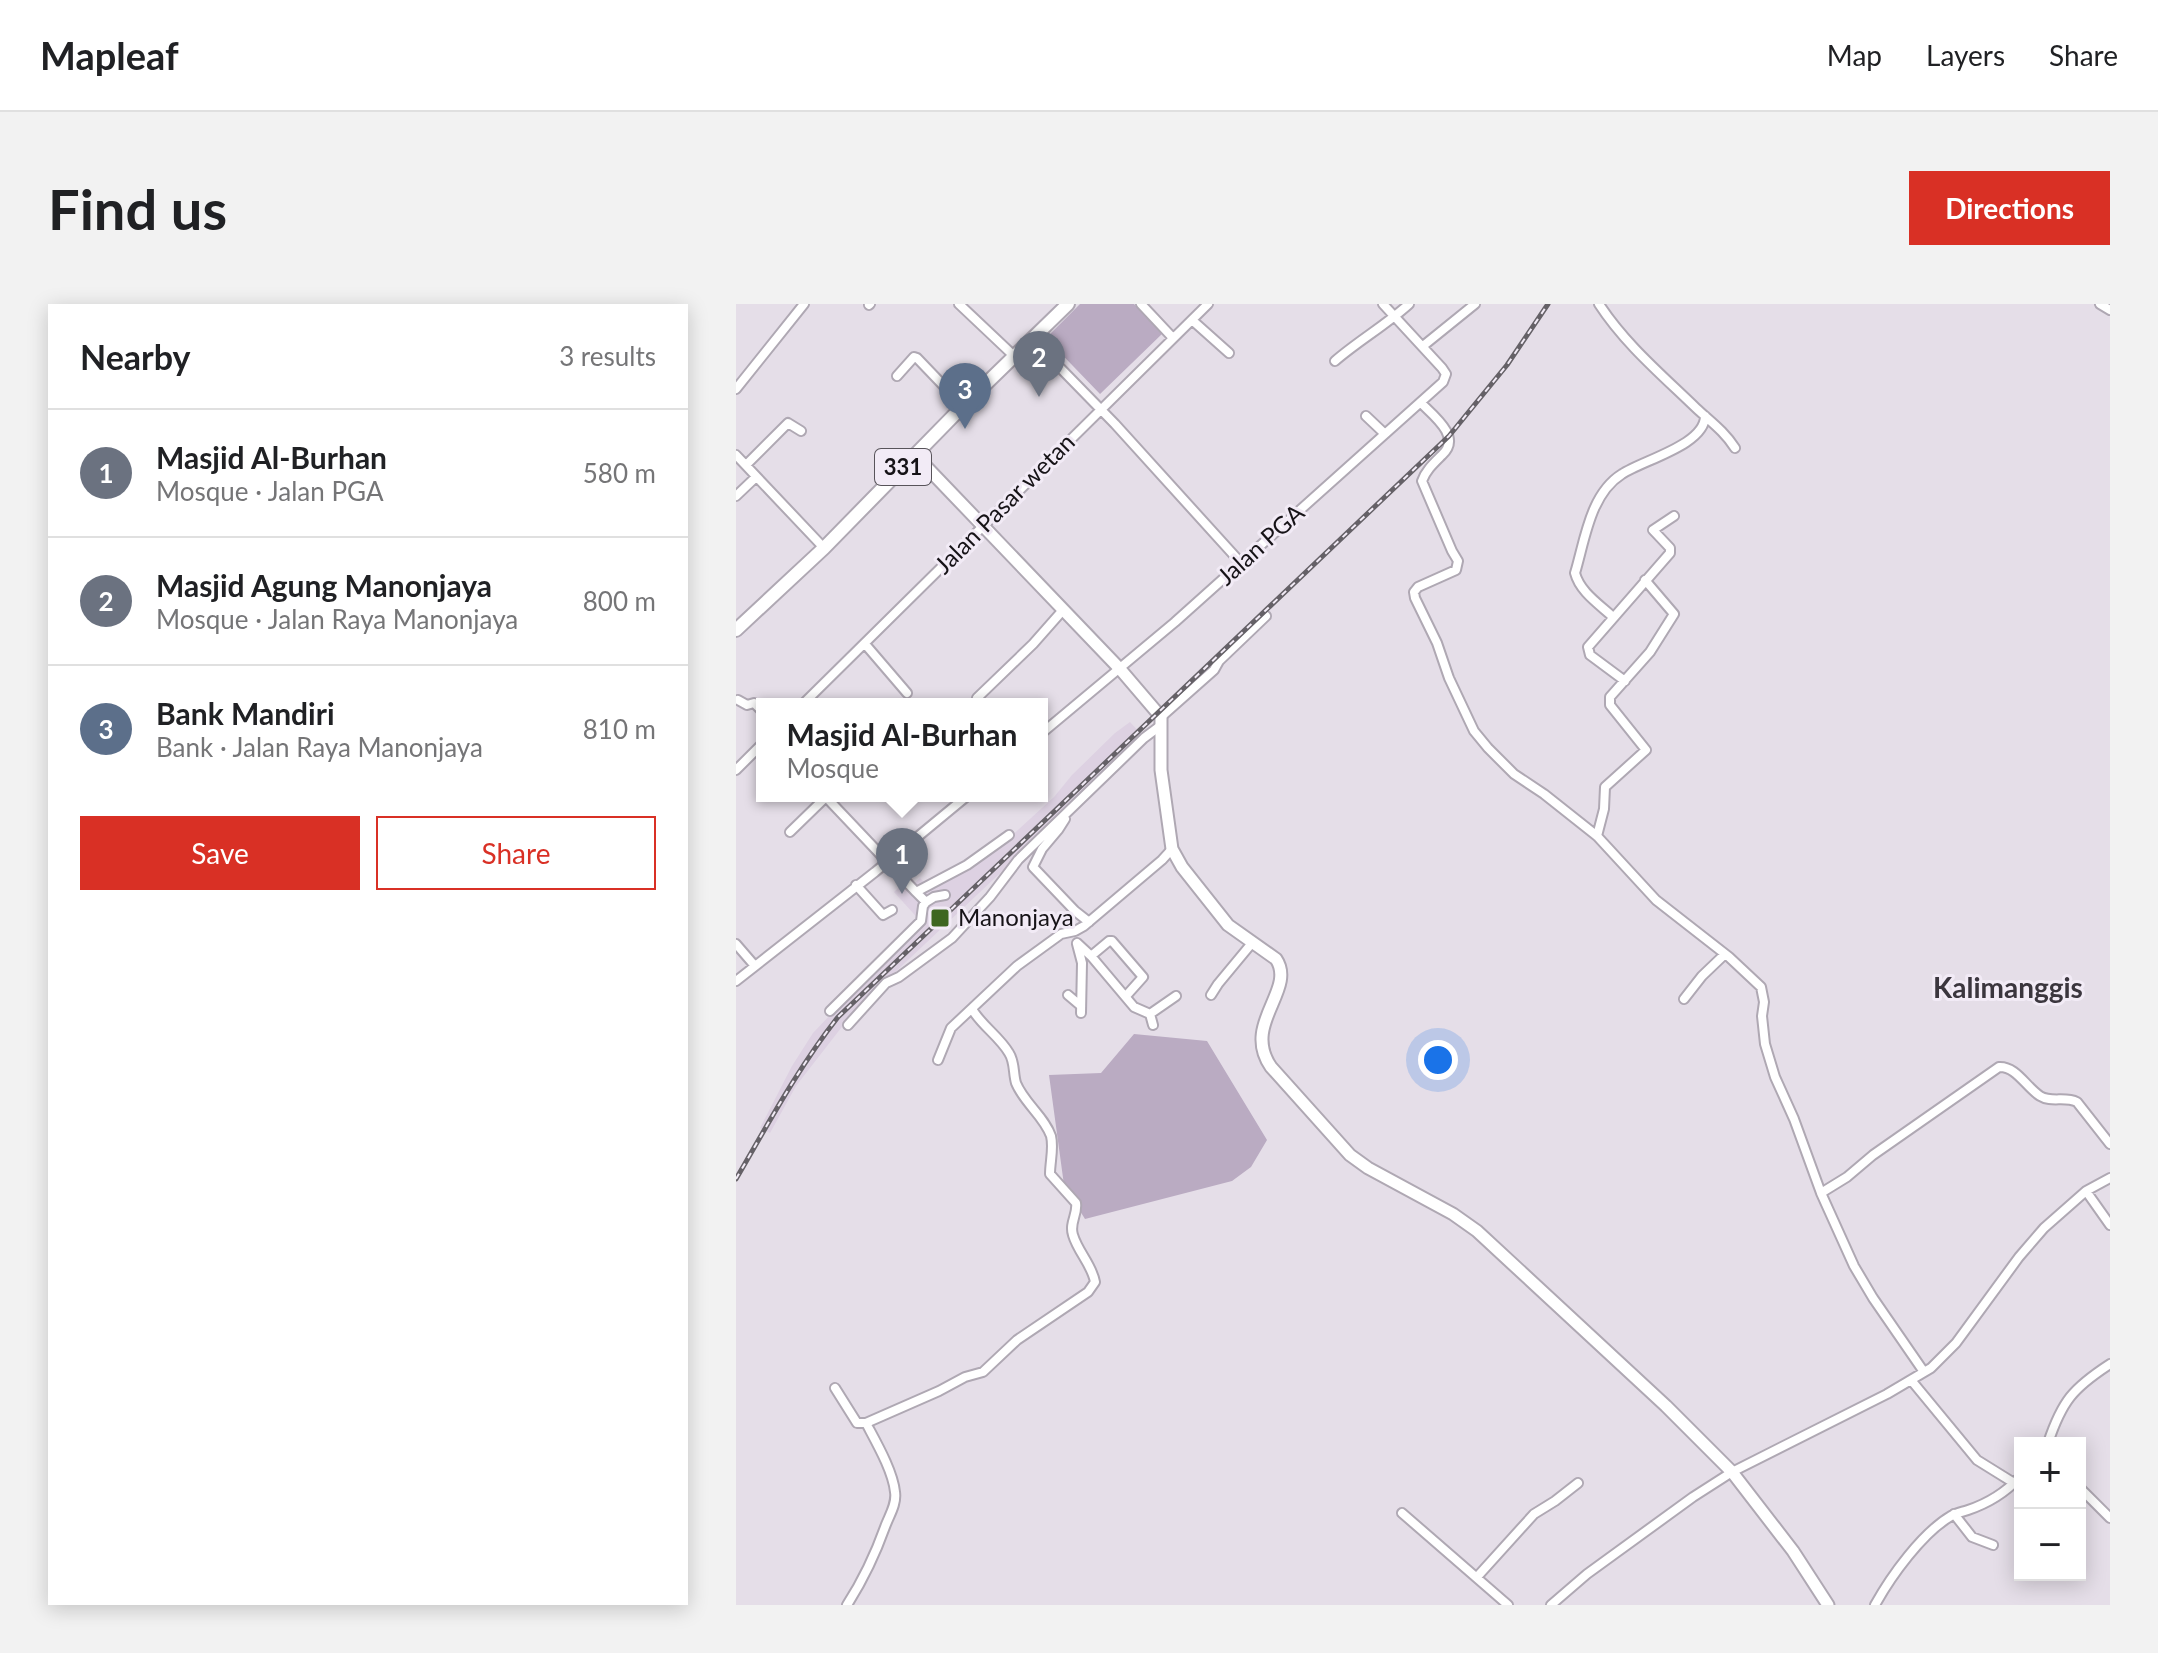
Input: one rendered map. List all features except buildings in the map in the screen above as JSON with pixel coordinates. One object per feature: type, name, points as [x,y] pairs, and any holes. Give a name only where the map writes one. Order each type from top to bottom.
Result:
[{"type":"main road","name":"331","points":[[736,630],[824,548],[1068,304]]},
{"type":"main road","points":[[915,455],[1120,669],[1161,722],[1161,770],[1172,849],[1182,867],[1233,929],[1263,949],[1280,966],[1280,983],[1264,1024],[1263,1056],[1350,1155],[1477,1231],[1666,1406],[1732,1472],[1793,1551],[1828,1605]]},
{"type":"street","points":[[736,389],[804,304]]},
{"type":"street","points":[[959,304],[1014,356]]},
{"type":"street","points":[[1141,304],[1172,337]]},
{"type":"street","name":"Jalan Pasar wetan","points":[[809,698],[1208,304]]},
{"type":"street","points":[[1383,304],[1423,346],[1471,305]]},
{"type":"street","points":[[1335,361],[1409,304]]},
{"type":"street","points":[[1599,304],[1610,322],[1725,433],[1735,448]]},
{"type":"street","points":[[2100,304],[2110,310]]},
{"type":"street","points":[[1192,320],[1229,353]]},
{"type":"street","points":[[1032,339],[1241,563]]},
{"type":"street","name":"Jalan PGA","points":[[1048,728],[1241,563],[1443,382],[1446,374],[1423,346]]},
{"type":"street","points":[[897,376],[914,357],[917,358],[963,406]]},
{"type":"street","points":[[1421,403],[1436,418],[1450,440],[1450,447],[1432,465],[1422,481],[1458,561],[1456,570],[1418,587],[1414,592],[1474,731],[1514,774],[1597,836],[1656,900],[1725,954],[1761,987],[1763,1030],[1768,1055],[1821,1193],[1854,1266],[1924,1372]]},
{"type":"street","points":[[1366,416],[1385,434]]},
{"type":"street","points":[[1613,617],[1579,586],[1576,579],[1575,573],[1593,513],[1603,492],[1619,475],[1676,449],[1695,436],[1705,424],[1705,416]]},
{"type":"street","points":[[746,465],[788,423],[801,431]]},
{"type":"street","points":[[736,455],[824,548]]},
{"type":"street","points":[[736,496],[756,477]]},
{"type":"street","points":[[1625,681],[1592,657],[1588,651],[1589,644],[1671,551],[1653,530],[1674,516]]},
{"type":"street","points":[[1597,836],[1604,809],[1605,787],[1646,750],[1609,702],[1611,695],[1650,652],[1674,614],[1645,580]]},
{"type":"street","points":[[977,698],[1063,610]]},
{"type":"street","points":[[848,1025],[886,983],[952,938],[990,897],[1018,860],[1266,616]]},
{"type":"street","points":[[865,644],[907,693]]},
{"type":"street","points":[[738,700],[744,705],[756,705]]},
{"type":"street","points":[[736,770],[756,750]]},
{"type":"street","points":[[790,832],[820,802]]},
{"type":"street","points":[[832,802],[926,902]]},
{"type":"street","points":[[736,981],[960,802]]},
{"type":"street","points":[[1070,811],[1042,849],[1033,867],[1089,922]]},
{"type":"street","points":[[916,892],[967,865],[1009,835]]},
{"type":"street","points":[[938,1060],[951,1028],[1032,954],[1061,934],[1075,931],[1089,922],[1172,849]]},
{"type":"street","points":[[856,885],[883,915],[892,910]]},
{"type":"street","points":[[830,1011],[921,921],[926,902],[945,895]]},
{"type":"street","points":[[1068,995],[1081,1010],[1082,963],[1075,931]]},
{"type":"street","points":[[1091,956],[1112,941],[1143,977],[1126,996]]},
{"type":"street","points":[[1077,943],[1134,1007],[1150,1014]]},
{"type":"street","points":[[1211,995],[1252,943]]},
{"type":"street","points":[[736,944],[755,966]]},
{"type":"street","points":[[1684,999],[1725,954]]},
{"type":"street","points":[[1150,1014],[1176,996]]},
{"type":"street","points":[[835,1388],[857,1423],[866,1423],[965,1377],[983,1372],[1006,1348],[1088,1292],[1095,1282],[1073,1235],[1076,1203],[1050,1174],[1049,1158],[1053,1145],[1050,1134],[1024,1099],[1015,1080],[1009,1053],[972,1009]]},
{"type":"street","points":[[1150,1014],[1153,1025]]},
{"type":"street","points":[[1821,1193],[1994,1069],[2003,1066],[2041,1096],[2077,1102],[2110,1144]]},
{"type":"street","points":[[1551,1605],[1587,1574],[1732,1472],[1911,1380],[1941,1360],[2036,1238],[2063,1210],[2090,1197],[2110,1178]]},
{"type":"street","points":[[2090,1197],[2110,1225]]},
{"type":"street","points":[[2050,1437],[2064,1404],[2087,1379],[2110,1364]]},
{"type":"street","points":[[1911,1380],[1977,1460],[2014,1478]]},
{"type":"street","points":[[847,1605],[876,1553],[896,1495],[880,1450],[866,1423]]},
{"type":"street","points":[[1875,1605],[1903,1562],[1942,1522],[1954,1514],[1989,1501],[2014,1482]]},
{"type":"street","points":[[1477,1577],[1534,1514],[1578,1483]]},
{"type":"street","points":[[2086,1494],[2110,1518]]},
{"type":"street","points":[[1402,1513],[1508,1605]]},
{"type":"street","points":[[1954,1514],[1972,1537],[1993,1545]]},
{"type":"shaded area","points":[[1080,304],[1134,304],[1163,333],[1100,394],[1046,338]]},
{"type":"shaded area","points":[[1130,722],[1141,734],[1066,811],[855,1010],[796,1086],[770,1133],[760,1128],[813,1033],[922,923],[894,892],[907,880],[912,885],[920,878],[930,888],[1006,841],[1054,797],[1115,733]]},
{"type":"shaded area","points":[[1134,1034],[1207,1041],[1267,1140],[1251,1167],[1232,1181],[1085,1219],[1064,1185],[1049,1075],[1101,1073]]},
{"type":"railway","points":[[736,1179],[797,1076],[838,1017],[1449,436],[1507,365],[1548,304]]},
{"type":"place","name":"Masjid Agung Manonjaya","points":[[1039,397]]},
{"type":"place","name":"Bank Mandiri","points":[[965,429]]},
{"type":"place","name":"Masjid Al-Burhan","points":[[902,894]]},
{"type":"place","name":"Manonjaya","points":[[940,918]]},
{"type":"district","name":"Kalimanggis","points":[[2008,988]]}]
